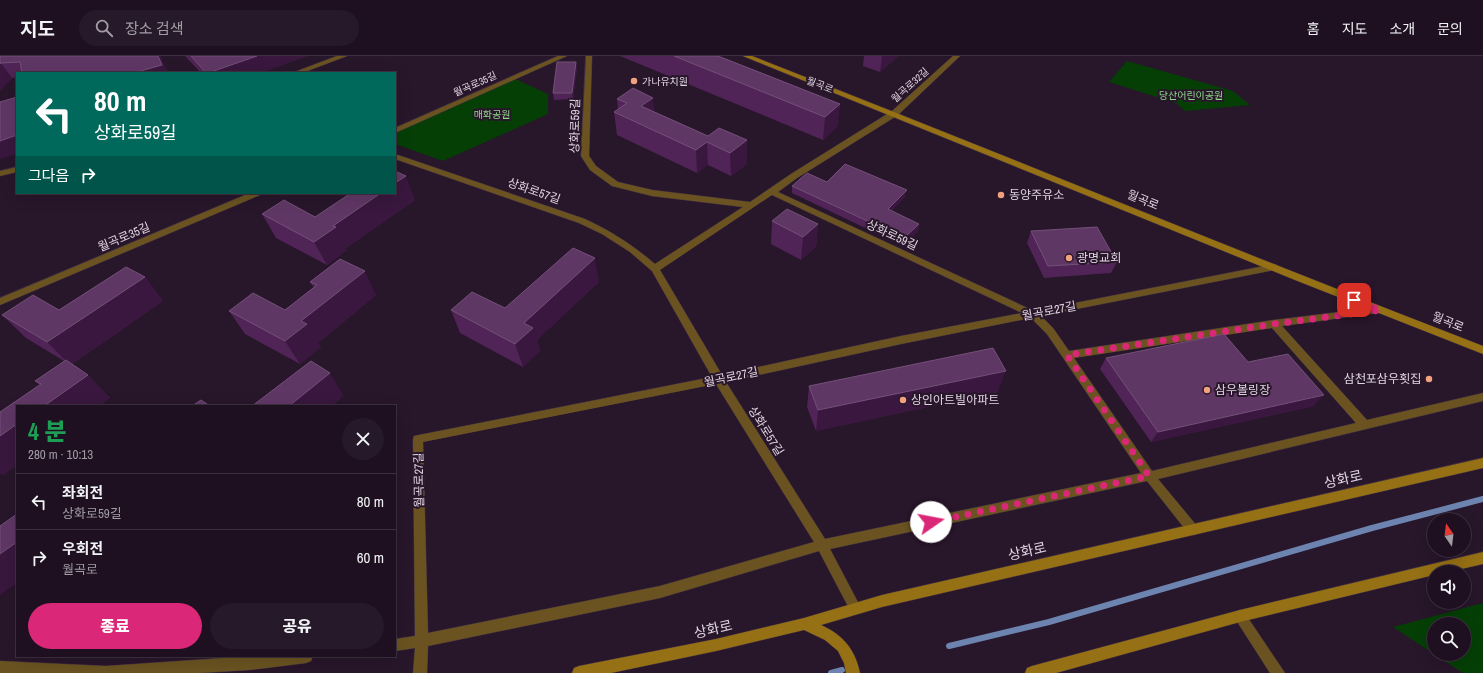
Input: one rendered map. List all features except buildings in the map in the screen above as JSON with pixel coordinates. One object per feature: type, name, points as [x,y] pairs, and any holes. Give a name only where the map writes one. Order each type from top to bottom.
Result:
[{"type":"main road","name":"월곡로","points":[[746,56],[894,113],[1482,351]]},
{"type":"main road","name":"상화로","points":[[579,673],[716,645],[804,624],[882,600],[1483,463]]},
{"type":"main road","points":[[1032,673],[1240,616],[1483,558]]},
{"type":"main road","points":[[804,624],[831,636],[840,643],[852,664],[853,673]]},
{"type":"street","points":[[298,72],[344,56]]},
{"type":"street","name":"월곡로35길","points":[[396,132],[564,56]]},
{"type":"street","name":"상화로59길","points":[[589,56],[585,156],[593,168],[615,184],[652,193],[751,205]]},
{"type":"street","name":"월곡로32길","points":[[894,113],[957,56]]},
{"type":"street","points":[[655,268],[794,176],[894,113]]},
{"type":"street","name":"상화로57길","points":[[396,156],[582,221],[605,232],[655,268],[719,380],[822,545],[855,608]]},
{"type":"street","points":[[0,174],[16,169]]},
{"type":"street","name":"상화로59길","points":[[772,192],[1033,314],[1050,331],[1149,476],[1192,530]]},
{"type":"street","name":"월곡로35길","points":[[0,302],[255,194]]},
{"type":"street","name":"월곡로27길","points":[[420,673],[422,641],[418,439],[719,380],[901,340],[1274,267]]},
{"type":"street","name":"월곡로","points":[[1067,355],[1274,324],[1381,310]]},
{"type":"street","points":[[1274,324],[1364,424]]},
{"type":"street","points":[[396,645],[422,641],[660,592],[822,545],[1149,476],[1483,397]]},
{"type":"street","points":[[1240,616],[1278,673]]},
{"type":"street","points":[[0,668],[106,673],[249,663],[298,657]]},
{"type":"green space","name":"당산어린이공원","points":[[1127,61],[1233,91],[1250,105],[1185,111],[1176,103],[1109,82]]},
{"type":"green space","name":"매화공원","points":[[513,78],[548,94],[548,114],[443,161],[396,144],[396,131]]},
{"type":"green space","points":[[1483,603],[1483,673],[1463,673],[1445,661],[1471,661],[1471,617],[1430,617],[1460,609],[1471,609],[1471,606]]},
{"type":"green space","points":[[1427,618],[1427,649],[1393,627]]},
{"type":"waterway","points":[[949,646],[1049,622],[1372,528],[1483,499]]},
{"type":"waterway","points":[[831,673],[842,670]]},
{"type":"place","name":"가나유치원","points":[[634,81]]},
{"type":"place","name":"동양주유소","points":[[1001,195]]},
{"type":"place","name":"광명교회","points":[[1069,258]]},
{"type":"place","name":"삼천포삼우횟집","points":[[1429,379]]},
{"type":"place","name":"삼우볼링장","points":[[1207,390]]},
{"type":"place","name":"상인아트빌아파트","points":[[903,400]]},
{"type":"route","points":[[931,522],[1149,476],[1067,355],[1274,324],[1381,310],[1354,300]]}]
